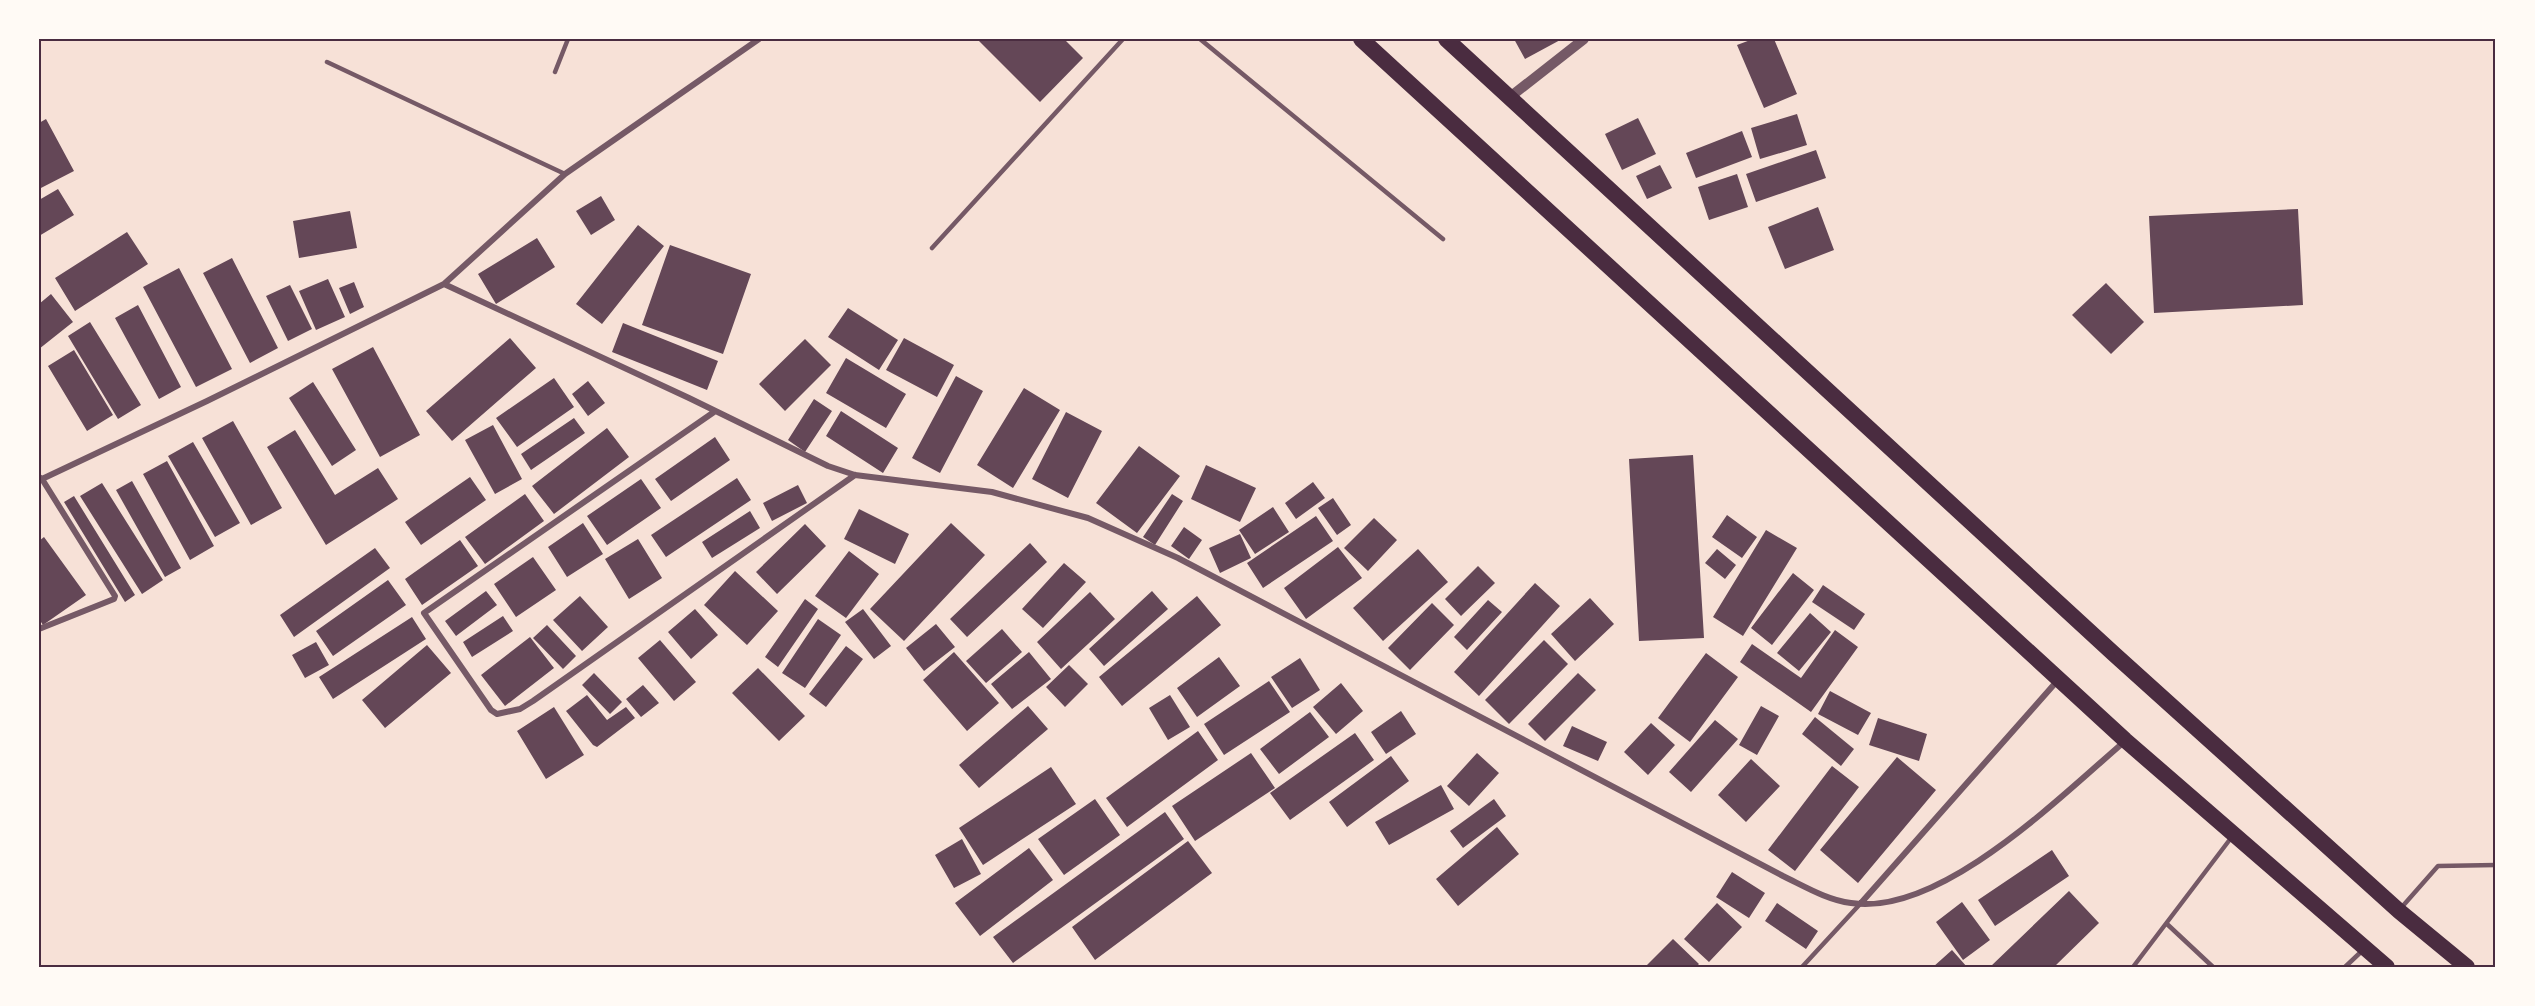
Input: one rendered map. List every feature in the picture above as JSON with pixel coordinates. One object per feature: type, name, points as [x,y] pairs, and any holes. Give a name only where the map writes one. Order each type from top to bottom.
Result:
[{"type":"highway","points":[[1361,39],[2125,740],[2387,967]]},
{"type":"highway","points":[[1446,39],[2114,654],[2399,911],[2467,967]]},
{"type":"street","points":[[39,629],[59,623],[114,599],[115,596],[41,478],[207,401],[444,284],[566,174],[759,39]]},
{"type":"street","points":[[1510,97],[1584,39]]},
{"type":"street","points":[[444,284],[828,466],[855,476],[992,492],[1088,518],[1178,558],[1783,876],[1819,893],[1851,903],[1888,901],[1918,893],[1958,873],[2008,842],[2125,740]]},
{"type":"street","points":[[714,412],[424,613],[491,710],[497,714],[520,709],[533,701],[855,476]]},
{"type":"street","points":[[1861,903],[2058,679]]},
{"type":"lane","points":[[555,72],[568,39]]},
{"type":"lane","points":[[932,248],[1123,39]]},
{"type":"lane","points":[[1200,39],[1443,239]]},
{"type":"lane","points":[[327,62],[566,174]]},
{"type":"lane","points":[[2133,967],[2233,835]]},
{"type":"lane","points":[[2399,911],[2438,866],[2496,865]]},
{"type":"lane","points":[[1802,967],[1861,903]]},
{"type":"lane","points":[[2167,924],[2213,967]]},
{"type":"lane","points":[[2345,967],[2364,949]]},
{"type":"building","points":[[977,39],[1064,39],[1083,58],[1040,102]]},
{"type":"building","points":[[1514,39],[1562,39],[1525,59]]},
{"type":"building","points":[[1753,39],[1774,39],[1797,94],[1764,108],[1737,45]]},
{"type":"building","points":[[1797,114],[1807,145],[1760,159],[1751,128]]},
{"type":"building","points":[[1638,118],[1656,154],[1622,170],[1605,134]]},
{"type":"building","points":[[46,119],[74,171],[39,189],[39,123]]},
{"type":"building","points":[[1742,131],[1752,157],[1696,178],[1686,153]]},
{"type":"building","points":[[1816,150],[1826,178],[1756,202],[1746,174]]},
{"type":"building","points":[[1660,165],[1672,188],[1647,199],[1636,176]]},
{"type":"building","points":[[1737,174],[1748,207],[1709,220],[1698,187]]},
{"type":"building","points":[[58,189],[74,215],[39,236],[39,200]]},
{"type":"building","points":[[601,196],[615,220],[591,235],[576,211]]},
{"type":"building","points":[[1818,207],[1834,250],[1785,269],[1768,227]]},
{"type":"building","points":[[2298,209],[2303,305],[2154,313],[2149,216]]},
{"type":"building","points":[[350,211],[357,248],[299,258],[293,221]]},
{"type":"building","points":[[638,225],[664,246],[602,324],[576,304]]},
{"type":"building","points":[[127,232],[148,264],[75,311],[55,278]]},
{"type":"building","points":[[537,238],[555,267],[496,304],[478,274]]},
{"type":"building","points":[[670,245],[751,274],[723,354],[642,325]]},
{"type":"building","points":[[232,258],[278,348],[250,363],[203,273]]},
{"type":"building","points":[[179,268],[232,369],[196,387],[143,287]]},
{"type":"building","points":[[328,279],[345,317],[316,330],[299,291]]},
{"type":"building","points":[[354,282],[364,307],[350,314],[339,288]]},
{"type":"building","points":[[2106,283],[2144,322],[2111,354],[2072,315]]},
{"type":"building","points":[[290,285],[312,329],[288,341],[266,296]]},
{"type":"building","points":[[51,294],[73,322],[39,349],[39,304]]},
{"type":"building","points":[[138,305],[181,387],[159,399],[115,318]]},
{"type":"building","points":[[848,308],[898,340],[879,370],[828,337]]},
{"type":"building","points":[[90,322],[141,405],[118,419],[68,336]]},
{"type":"building","points":[[623,323],[718,361],[707,390],[612,352]]},
{"type":"building","points":[[510,338],[536,368],[452,441],[426,411]]},
{"type":"building","points":[[904,338],[954,365],[937,397],[886,370]]},
{"type":"building","points":[[805,339],[831,365],[785,411],[759,384]]},
{"type":"building","points":[[373,347],[420,435],[380,457],[332,369]]},
{"type":"building","points":[[74,350],[113,415],[87,431],[48,366]]},
{"type":"building","points":[[846,358],[906,394],[886,428],[826,393]]},
{"type":"building","points":[[956,376],[983,391],[940,473],[912,458]]},
{"type":"building","points":[[554,378],[574,407],[517,447],[496,418]]},
{"type":"building","points":[[588,381],[605,403],[588,416],[572,394]]},
{"type":"building","points":[[313,382],[356,450],[332,466],[289,398]]},
{"type":"building","points":[[1024,388],[1060,410],[1013,488],[977,465]]},
{"type":"building","points":[[814,399],[832,411],[805,452],[788,440]]},
{"type":"building","points":[[841,411],[898,448],[883,473],[826,436]]},
{"type":"building","points":[[1066,412],[1102,431],[1068,498],[1032,479]]},
{"type":"building","points":[[574,418],[585,433],[531,470],[521,454]]},
{"type":"building","points":[[233,421],[282,508],[251,525],[202,438]]},
{"type":"building","points":[[493,425],[522,479],[495,494],[465,440]]},
{"type":"building","points":[[607,428],[629,457],[554,514],[532,486]]},
{"type":"building","points":[[295,430],[335,495],[378,468],[398,499],[326,545],[267,447]]},
{"type":"building","points":[[715,437],[730,460],[671,501],[655,479]]},
{"type":"building","points":[[193,442],[240,523],[215,537],[168,456]]},
{"type":"building","points":[[1139,446],[1180,476],[1137,533],[1096,503]]},
{"type":"building","points":[[1693,455],[1704,638],[1639,641],[1629,459]]},
{"type":"building","points":[[167,461],[214,546],[190,560],[143,474]]},
{"type":"building","points":[[1206,465],[1256,488],[1240,522],[1191,499]]},
{"type":"building","points":[[470,477],[486,500],[421,545],[405,522]]},
{"type":"building","points":[[737,478],[751,500],[666,557],[651,535]]},
{"type":"building","points":[[641,479],[661,508],[607,545],[587,516]]},
{"type":"building","points":[[132,481],[181,568],[165,577],[116,490]]},
{"type":"building","points":[[1313,482],[1325,498],[1296,519],[1285,503]]},
{"type":"building","points":[[102,483],[163,580],[142,594],[80,496]]},
{"type":"building","points":[[798,485],[807,503],[772,521],[763,503]]},
{"type":"building","points":[[525,494],[544,521],[485,564],[465,537]]},
{"type":"building","points":[[1172,494],[1183,501],[1155,545],[1143,537]]},
{"type":"building","points":[[74,496],[135,595],[125,602],[64,502]]},
{"type":"building","points":[[1333,498],[1351,525],[1337,535],[1318,508]]},
{"type":"building","points":[[1273,507],[1289,532],[1255,554],[1239,530]]},
{"type":"building","points":[[859,509],[909,534],[895,564],[844,539]]},
{"type":"building","points":[[750,511],[760,528],[712,558],[702,542]]},
{"type":"building","points":[[1727,515],[1757,537],[1742,558],[1712,537]]},
{"type":"building","points":[[1316,516],[1333,541],[1263,588],[1247,563]]},
{"type":"building","points":[[1374,518],[1397,540],[1368,571],[1344,548]]},
{"type":"building","points":[[583,523],[603,554],[567,577],[548,547]]},
{"type":"building","points":[[951,523],[985,555],[904,641],[870,609]]},
{"type":"building","points":[[805,524],[826,546],[777,594],[756,572]]},
{"type":"building","points":[[1184,527],[1202,540],[1189,559],[1171,546]]},
{"type":"building","points":[[1766,530],[1797,548],[1743,636],[1713,617]]},
{"type":"building","points":[[1240,534],[1251,558],[1220,573],[1209,548]]},
{"type":"building","points":[[44,537],[86,595],[43,625],[39,619],[39,541]]},
{"type":"building","points":[[638,539],[662,578],[629,599],[605,559]]},
{"type":"building","points":[[460,540],[478,566],[422,605],[405,579]]},
{"type":"building","points":[[1030,543],[1047,562],[967,637],[950,619]]},
{"type":"building","points":[[1338,547],[1362,578],[1306,619],[1284,588]]},
{"type":"building","points":[[375,548],[390,568],[294,637],[280,615]]},
{"type":"building","points":[[1418,549],[1448,582],[1383,641],[1353,608]]},
{"type":"building","points":[[1717,549],[1736,565],[1725,579],[1705,563]]},
{"type":"building","points":[[849,551],[879,574],[846,618],[815,596]]},
{"type":"building","points":[[533,557],[556,590],[516,617],[494,584]]},
{"type":"building","points":[[1064,563],[1086,582],[1043,628],[1022,609]]},
{"type":"building","points":[[1478,566],[1495,583],[1461,616],[1445,599]]},
{"type":"building","points":[[735,571],[778,611],[747,645],[704,605]]},
{"type":"building","points":[[1793,573],[1814,590],[1772,645],[1751,628]]},
{"type":"building","points":[[388,580],[406,605],[333,656],[316,631]]},
{"type":"building","points":[[1535,583],[1560,606],[1479,696],[1454,672]]},
{"type":"building","points":[[1823,585],[1865,614],[1854,630],[1812,602]]},
{"type":"building","points":[[486,591],[497,605],[456,636],[445,621]]},
{"type":"building","points":[[1152,591],[1168,609],[1104,666],[1089,649]]},
{"type":"building","points":[[1090,592],[1115,619],[1061,669],[1037,642]]},
{"type":"building","points":[[580,596],[608,627],[582,651],[553,620]]},
{"type":"building","points":[[1197,596],[1221,625],[1122,706],[1099,677]]},
{"type":"building","points":[[1590,598],[1614,624],[1575,661],[1551,634]]},
{"type":"building","points":[[805,599],[818,609],[778,667],[765,657]]},
{"type":"building","points":[[1488,600],[1502,612],[1467,650],[1454,637]]},
{"type":"building","points":[[1432,603],[1454,625],[1410,670],[1388,648]]},
{"type":"building","points":[[695,609],[718,635],[691,659],[668,632]]},
{"type":"building","points":[[863,609],[891,646],[874,659],[845,622]]},
{"type":"building","points":[[1810,613],[1831,632],[1799,671],[1777,653]]},
{"type":"building","points":[[503,616],[513,631],[472,657],[463,642]]},
{"type":"building","points":[[412,617],[426,639],[333,699],[319,677]]},
{"type":"building","points":[[818,619],[841,635],[805,688],[782,673]]},
{"type":"building","points":[[936,624],[955,647],[924,671],[906,648]]},
{"type":"building","points":[[547,625],[576,656],[563,669],[533,638]]},
{"type":"building","points":[[1002,629],[1022,652],[986,683],[966,661]]},
{"type":"building","points":[[1835,630],[1858,647],[1811,712],[1740,662],[1752,644],[1801,678]]},
{"type":"building","points":[[530,637],[554,668],[505,706],[481,675]]},
{"type":"building","points":[[660,640],[696,682],[674,701],[638,658]]},
{"type":"building","points":[[1544,640],[1568,664],[1509,724],[1485,700]]},
{"type":"building","points":[[316,642],[329,665],[305,678],[292,655]]},
{"type":"building","points":[[427,645],[451,673],[385,728],[362,700]]},
{"type":"building","points":[[846,646],[863,659],[826,707],[809,694]]},
{"type":"building","points":[[954,652],[999,703],[967,731],[923,680]]},
{"type":"building","points":[[1029,652],[1051,679],[1012,709],[991,684]]},
{"type":"building","points":[[1706,653],[1738,677],[1690,742],[1658,718]]},
{"type":"building","points":[[1219,657],[1240,686],[1197,717],[1177,688]]},
{"type":"building","points":[[1300,658],[1320,690],[1292,708],[1271,677]]},
{"type":"building","points":[[1069,665],[1088,684],[1065,707],[1046,687]]},
{"type":"building","points":[[758,668],[805,716],[779,741],[732,693]]},
{"type":"building","points":[[594,673],[622,702],[610,714],[582,685]]},
{"type":"building","points":[[1578,673],[1596,690],[1545,741],[1528,724]]},
{"type":"building","points":[[1269,681],[1290,712],[1224,755],[1204,724]]},
{"type":"building","points":[[1341,683],[1363,711],[1336,734],[1313,707]]},
{"type":"building","points":[[643,685],[659,703],[641,717],[626,699]]},
{"type":"building","points":[[1830,691],[1871,713],[1858,735],[1818,714]]},
{"type":"building","points":[[587,695],[607,720],[626,707],[635,718],[597,747],[566,711]]},
{"type":"building","points":[[1170,695],[1190,727],[1168,740],[1149,708]]},
{"type":"building","points":[[1028,706],[1048,729],[979,788],[959,765]]},
{"type":"building","points":[[1761,706],[1779,716],[1757,755],[1739,745]]},
{"type":"building","points":[[554,707],[584,755],[546,779],[517,731]]},
{"type":"building","points":[[1401,711],[1416,734],[1386,754],[1371,732]]},
{"type":"building","points":[[1310,712],[1329,737],[1279,774],[1260,749]]},
{"type":"building","points":[[1815,717],[1854,749],[1841,766],[1802,734]]},
{"type":"building","points":[[1878,718],[1927,734],[1919,761],[1869,745]]},
{"type":"building","points":[[1715,720],[1738,739],[1691,792],[1669,772]]},
{"type":"building","points":[[1651,723],[1675,745],[1648,775],[1624,752]]},
{"type":"building","points":[[1572,726],[1607,742],[1598,761],[1563,746]]},
{"type":"building","points":[[1198,731],[1218,760],[1127,827],[1106,798]]},
{"type":"building","points":[[1355,733],[1374,760],[1290,820],[1270,793]]},
{"type":"building","points":[[1251,753],[1275,788],[1195,841],[1172,806]]},
{"type":"building","points":[[1477,753],[1499,773],[1469,806],[1447,786]]},
{"type":"building","points":[[1391,756],[1409,781],[1347,827],[1329,802]]},
{"type":"building","points":[[1897,757],[1936,790],[1858,883],[1820,850]]},
{"type":"building","points":[[1751,759],[1780,786],[1746,822],[1718,795]]},
{"type":"building","points":[[1832,766],[1859,787],[1795,871],[1768,850]]},
{"type":"building","points":[[1051,767],[1076,804],[983,865],[959,828]]},
{"type":"building","points":[[1441,785],[1454,809],[1389,845],[1375,822]]},
{"type":"building","points":[[1095,799],[1120,835],[1064,875],[1038,839]]},
{"type":"building","points":[[1494,799],[1506,816],[1463,848],[1450,831]]},
{"type":"building","points":[[1165,812],[1184,839],[1013,963],[993,937]]},
{"type":"building","points":[[1497,827],[1519,854],[1458,906],[1436,879]]},
{"type":"building","points":[[962,839],[981,874],[954,888],[935,855]]},
{"type":"building","points":[[1188,841],[1212,873],[1095,960],[1072,927]]},
{"type":"building","points":[[1029,848],[1053,880],[980,936],[955,903]]},
{"type":"building","points":[[2052,850],[2069,876],[1995,926],[1978,900]]},
{"type":"building","points":[[1732,872],[1765,893],[1749,918],[1716,897]]},
{"type":"building","points":[[2069,891],[2099,923],[2054,967],[1990,967]]},
{"type":"building","points":[[1962,902],[1990,940],[1963,960],[1936,922]]},
{"type":"building","points":[[1717,903],[1742,927],[1709,962],[1684,939]]},
{"type":"building","points":[[1777,903],[1818,931],[1806,949],[1765,921]]},
{"type":"building","points":[[1673,939],[1699,964],[1696,967],[1645,967]]},
{"type":"building","points":[[1952,950],[1967,967],[1933,967]]}]
